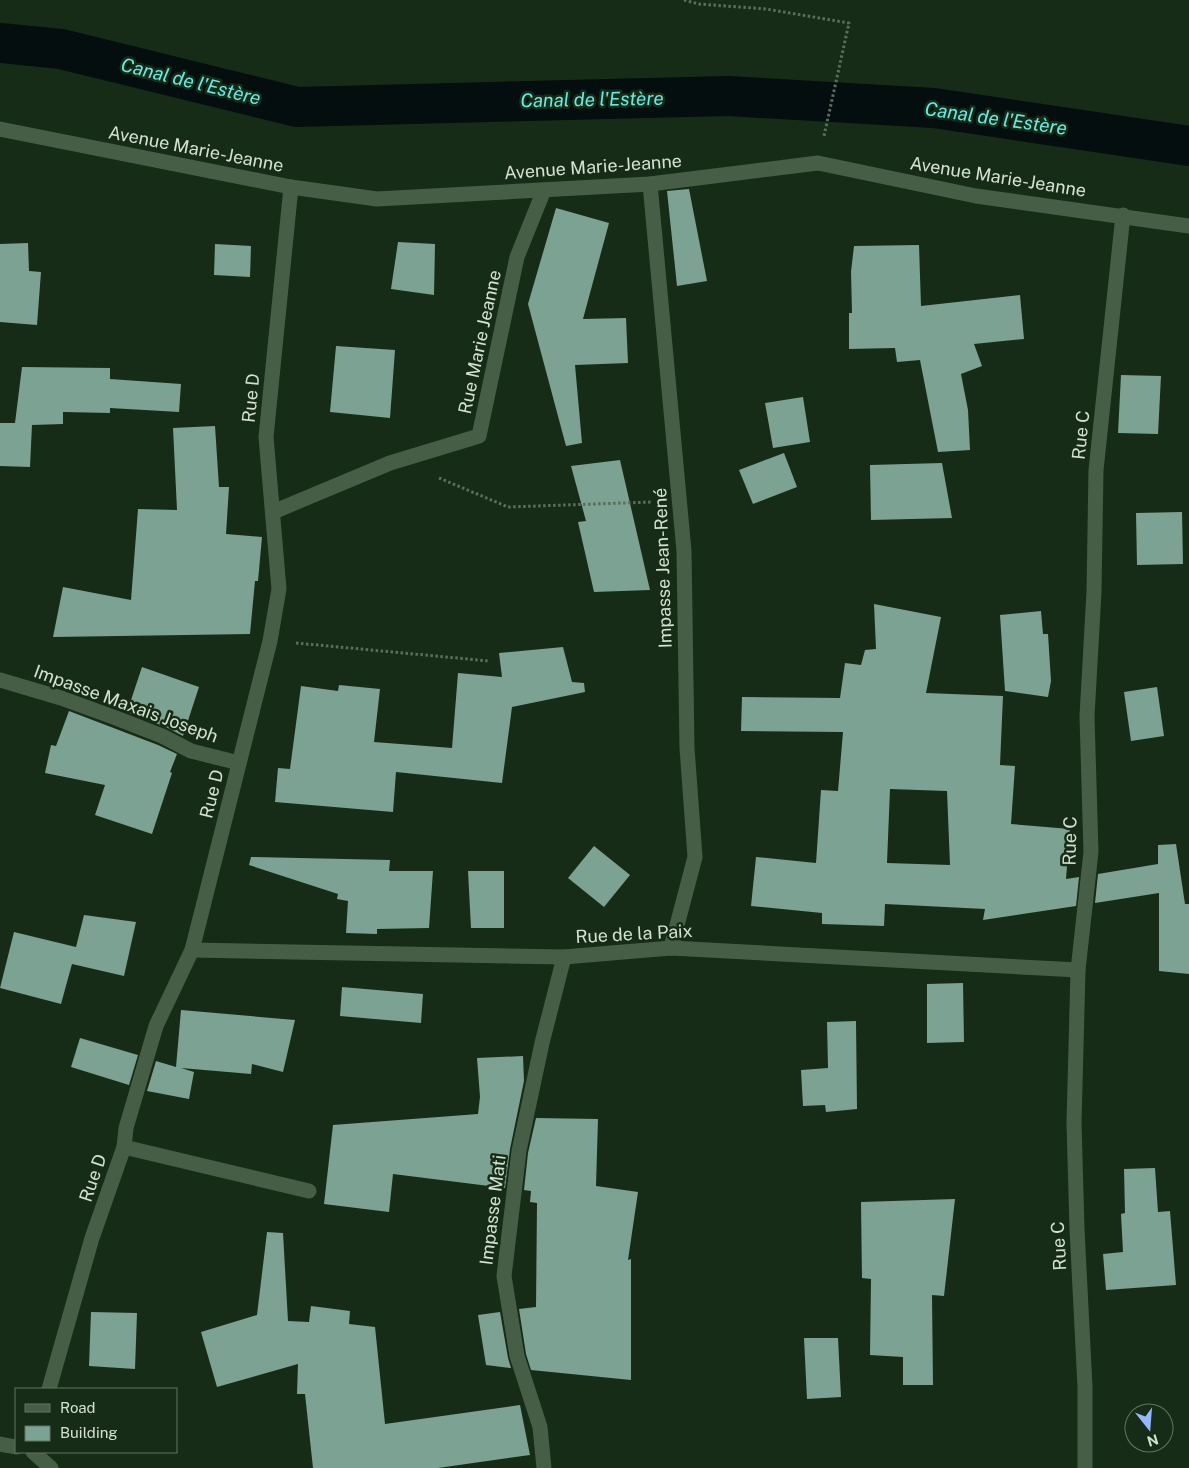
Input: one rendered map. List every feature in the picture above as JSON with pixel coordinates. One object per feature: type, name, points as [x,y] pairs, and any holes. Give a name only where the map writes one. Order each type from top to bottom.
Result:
[{"type":"street","name":"Avenue Marie-Jeanne","points":[[0,129],[291,187],[377,199],[650,184],[818,163],[976,196],[1123,215],[1189,226]]},
{"type":"street","name":"Impasse Jean-René","points":[[650,184],[684,551],[687,748],[695,857],[671,948]]},
{"type":"street","name":"Rue D","points":[[49,1388],[92,1238],[124,1147],[126,1128],[156,1026],[192,950],[270,641],[279,589],[266,437],[291,187]]},
{"type":"street","name":"Rue Marie Jeanne","points":[[273,512],[398,461],[479,436],[517,258],[544,190]]},
{"type":"street","name":"Rue C","points":[[1085,1468],[1085,1386],[1074,1123],[1078,970],[1091,852],[1087,716],[1094,592],[1096,470],[1123,215]]},
{"type":"street","name":"Impasse Maxais Joseph","points":[[0,680],[70,701],[162,736],[191,751],[239,763]]},
{"type":"street","name":"Rue de la Paix","points":[[192,950],[564,957],[671,948],[1078,970]]},
{"type":"street","name":"Impasse Mati","points":[[544,1468],[540,1427],[517,1356],[504,1276],[519,1151],[542,1043],[564,957]]},
{"type":"street","points":[[124,1147],[309,1191]]},
{"type":"street","points":[[0,1444],[15,1447]]},
{"type":"street","points":[[34,1453],[51,1468]]},
{"type":"path","points":[[684,0],[699,4],[766,9],[849,24],[818,163]]},
{"type":"path","points":[[398,461],[508,507],[680,501]]},
{"type":"path","points":[[270,641],[489,660]]},
{"type":"building","points":[[689,189],[707,281],[677,286],[667,191]]},
{"type":"building","points":[[556,208],[609,223],[583,319],[626,318],[628,363],[575,365],[582,443],[566,446],[528,304]]},
{"type":"building","points":[[398,242],[435,244],[434,295],[391,289]]},
{"type":"building","points":[[28,243],[29,271],[41,272],[37,325],[0,322],[0,244]]},
{"type":"building","points":[[215,244],[251,246],[250,277],[214,275]]},
{"type":"building","points":[[919,245],[921,306],[1020,295],[1024,339],[974,344],[982,366],[961,374],[968,410],[970,450],[938,452],[920,360],[897,362],[895,348],[849,349],[849,313],[852,313],[851,272],[854,246]]},
{"type":"building","points":[[336,346],[395,350],[390,418],[330,412]]},
{"type":"building","points":[[22,367],[110,368],[110,379],[181,384],[179,412],[110,408],[110,413],[63,412],[63,424],[32,425],[30,467],[0,466],[0,423],[15,423]]},
{"type":"building","points":[[1121,375],[1161,376],[1158,434],[1118,433]]},
{"type":"building","points":[[803,397],[810,442],[773,448],[765,403]]},
{"type":"building","points":[[215,426],[219,487],[229,487],[226,534],[262,537],[258,581],[255,581],[250,634],[53,637],[63,587],[131,600],[138,509],[177,510],[173,428]]},
{"type":"building","points":[[784,453],[797,487],[753,504],[739,470]]},
{"type":"building","points":[[620,460],[650,590],[594,592],[578,522],[586,521],[571,466]]},
{"type":"building","points":[[942,463],[952,518],[871,520],[870,465]]},
{"type":"building","points":[[1182,512],[1183,564],[1137,565],[1136,513]]},
{"type":"building","points":[[874,604],[941,617],[926,693],[1003,696],[1000,765],[1015,766],[1011,824],[1070,829],[1066,879],[1079,877],[1076,906],[983,920],[985,909],[885,904],[884,926],[822,924],[822,913],[751,906],[756,857],[816,863],[821,790],[838,791],[843,732],[741,731],[742,697],[840,698],[845,663],[861,665],[865,650],[876,649]],"holes":[[[890,789],[947,791],[950,865],[887,863]]]},
{"type":"building","points":[[1041,611],[1043,634],[1048,634],[1051,681],[1048,697],[1005,691],[1000,615]]},
{"type":"building","points":[[563,647],[572,682],[584,683],[585,692],[512,707],[502,783],[396,772],[393,812],[275,802],[278,768],[290,769],[301,686],[338,691],[339,685],[380,689],[374,742],[452,748],[458,673],[502,677],[499,653]]},
{"type":"building","points":[[142,667],[199,687],[183,736],[166,727],[127,712]]},
{"type":"building","points":[[1157,687],[1164,736],[1131,741],[1124,692]]},
{"type":"building","points":[[69,711],[177,754],[152,834],[95,815],[105,785],[45,773],[51,745],[56,746]]},
{"type":"building","points":[[1176,844],[1185,904],[1189,904],[1189,974],[1159,971],[1159,893],[1095,903],[1098,874],[1158,864],[1158,845]]},
{"type":"building","points":[[594,846],[630,875],[604,907],[568,878]]},
{"type":"building","points":[[251,857],[390,860],[389,871],[433,871],[429,928],[377,929],[377,934],[346,933],[348,901],[337,899],[338,894],[249,865]]},
{"type":"building","points":[[468,871],[504,871],[504,928],[471,928]]},
{"type":"building","points":[[84,915],[136,922],[124,976],[72,964],[75,953],[61,1004],[0,988],[14,932],[76,947]]},
{"type":"building","points":[[963,983],[964,1042],[927,1043],[927,984]]},
{"type":"building","points":[[342,987],[423,994],[421,1023],[340,1016]]},
{"type":"building","points":[[181,1010],[295,1020],[283,1072],[252,1064],[251,1074],[181,1068],[194,1072],[189,1099],[147,1091],[156,1061],[176,1067]]},
{"type":"building","points":[[856,1021],[857,1109],[826,1112],[825,1105],[803,1106],[801,1070],[828,1068],[827,1022]]},
{"type":"building","points":[[80,1038],[138,1055],[129,1085],[71,1067]]},
{"type":"building","points":[[523,1056],[524,1081],[510,1149],[505,1188],[393,1174],[389,1212],[324,1204],[333,1125],[478,1114],[480,1097],[477,1058]]},
{"type":"building","points":[[536,1118],[598,1119],[596,1186],[638,1192],[628,1260],[631,1259],[631,1380],[531,1370],[526,1354],[519,1309],[536,1307],[537,1203],[530,1202],[531,1191],[524,1190],[528,1153]]},
{"type":"building","points":[[1155,1168],[1158,1212],[1170,1211],[1176,1285],[1106,1290],[1103,1254],[1123,1252],[1121,1214],[1125,1213],[1124,1169]]},
{"type":"building","points":[[955,1199],[944,1296],[932,1295],[933,1385],[903,1385],[903,1357],[870,1355],[871,1279],[862,1278],[861,1202]]},
{"type":"building","points":[[267,1232],[283,1233],[288,1321],[309,1322],[311,1306],[350,1311],[349,1324],[375,1327],[385,1424],[520,1405],[530,1455],[438,1468],[313,1468],[305,1394],[297,1394],[298,1364],[217,1387],[201,1332],[257,1315]]},
{"type":"building","points":[[91,1312],[137,1313],[135,1369],[89,1366]]},
{"type":"building","points":[[500,1312],[511,1368],[486,1365],[478,1315]]},
{"type":"building","points":[[804,1338],[838,1338],[841,1397],[807,1399]]},
{"type":"waterway","name":"Canal de l'Estère","points":[[0,43],[61,49],[297,107],[728,96],[934,108],[1189,146]]}]
